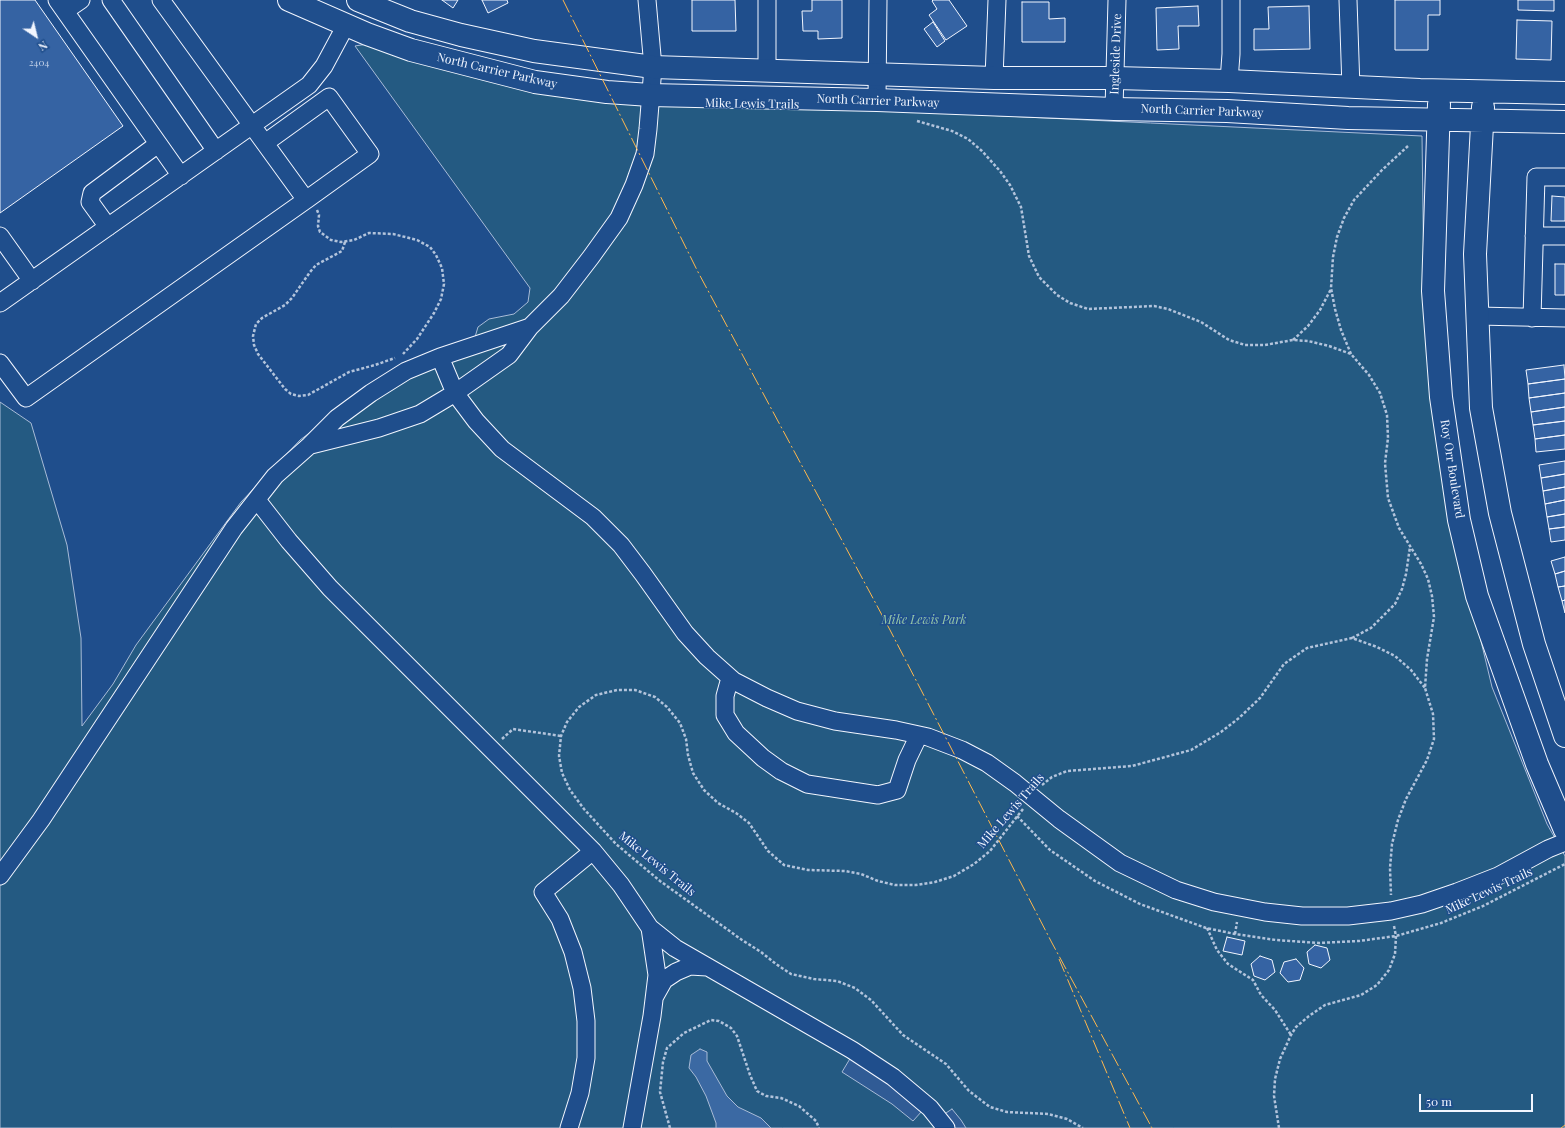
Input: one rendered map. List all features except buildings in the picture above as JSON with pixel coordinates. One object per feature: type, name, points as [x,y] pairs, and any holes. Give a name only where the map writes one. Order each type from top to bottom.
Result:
[{"type":"main road","name":"North Carrier Parkway","points":[[289,0],[346,25],[411,50],[535,82],[573,88],[650,95],[877,100],[1114,109],[1227,111],[1348,118],[1565,122]]},
{"type":"main road","points":[[346,25],[359,0],[410,21],[461,35],[534,51],[653,68],[994,78],[1115,78],[1229,81],[1351,88],[1565,93]]},
{"type":"main road","name":"Roy Orr Boulevard","points":[[1440,91],[1433,291],[1441,397],[1460,520],[1477,596],[1537,764],[1565,830]]},
{"type":"main road","points":[[1485,92],[1482,120],[1475,254],[1481,408],[1500,513],[1534,644],[1565,736]]},
{"type":"street","points":[[81,0],[61,5],[181,176]]},
{"type":"street","points":[[111,0],[216,151]]},
{"type":"street","points":[[161,0],[252,126],[308,198]]},
{"type":"street","points":[[310,445],[379,428],[420,414],[455,393],[509,355],[530,328],[561,296],[591,257],[619,218],[634,185],[645,154],[650,117],[650,95],[653,68],[647,0]]},
{"type":"street","points":[[767,0],[767,71]]},
{"type":"street","points":[[877,100],[878,0]]},
{"type":"street","points":[[994,78],[997,0]]},
{"type":"street","name":"Ingleside Drive","points":[[1114,109],[1117,0]]},
{"type":"street","points":[[1229,81],[1231,54],[1231,0]]},
{"type":"street","points":[[1348,0],[1351,88]]},
{"type":"street","points":[[0,303],[309,85],[324,66],[346,25]]},
{"type":"street","points":[[0,363],[26,398],[370,154],[329,97],[265,143]]},
{"type":"street","points":[[108,227],[90,202],[92,193],[158,144]]},
{"type":"street","points":[[1532,318],[1536,177],[1565,177]]},
{"type":"street","points":[[0,236],[32,281]]},
{"type":"street","points":[[1534,236],[1565,236]]},
{"type":"street","points":[[1478,316],[1565,318]]},
{"type":"street","points":[[0,876],[41,820],[234,528],[275,476],[310,445],[337,418],[371,393],[406,371],[440,357],[530,328]]},
{"type":"street","points":[[440,357],[455,393],[476,421],[502,449],[593,517],[621,545],[685,633],[707,658],[730,678],[767,698],[797,711],[834,721],[919,735],[962,750],[987,763],[1059,819],[1120,863],[1176,890],[1214,902],[1265,912],[1302,916],[1348,916],[1391,911],[1422,904],[1458,892],[1498,876],[1565,842]]},
{"type":"street","points":[[256,500],[330,588],[593,851],[621,885],[650,928],[675,948],[852,1050],[893,1077],[930,1108],[946,1128]]},
{"type":"street","points":[[730,678],[725,696],[725,716],[736,733],[763,758],[781,771],[808,784],[878,795],[897,790],[907,760],[919,735]]},
{"type":"street","points":[[569,1128],[580,1093],[586,1058],[582,988],[573,952],[560,919],[543,892],[593,851]]},
{"type":"street","points":[[632,1128],[652,1016],[656,975],[650,928]]},
{"type":"street","points":[[654,996],[664,980],[676,972],[690,966],[710,968]]},
{"type":"path","points":[[912,120],[952,131],[968,139],[982,151],[1000,171],[1010,185],[1021,207],[1029,256],[1039,277],[1056,295],[1070,303],[1088,309],[1154,306],[1168,309],[1201,322],[1230,340],[1245,345],[1293,340],[1308,341],[1329,346],[1351,354]]},
{"type":"path","points":[[1408,146],[1367,185],[1354,200],[1344,218],[1337,237],[1333,257],[1331,288],[1341,330],[1351,354],[1380,393],[1387,415],[1388,438],[1385,463],[1388,498],[1399,528],[1428,580],[1432,596],[1434,617],[1427,659],[1425,688]]},
{"type":"path","points":[[308,198],[319,215],[318,226],[320,232],[331,240],[345,242],[354,240],[369,233],[378,232],[417,240],[430,247],[436,255],[442,268],[444,284],[441,299],[434,313],[417,339],[402,355],[375,365],[349,372],[308,395],[299,396],[291,394],[274,377],[258,354],[254,345],[253,336],[256,324],[262,318],[285,305],[292,298],[316,265],[342,251],[345,242]]},
{"type":"path","points":[[1293,340],[1308,326],[1320,310],[1331,288]]},
{"type":"path","name":"Mike Lewis Trails","points":[[1082,1128],[1067,1119],[1048,1114],[1007,1112],[990,1107],[969,1091],[946,1064],[903,1035],[871,1000],[854,988],[837,981],[791,974],[660,881],[616,844],[584,809],[570,790],[562,773],[559,756],[561,736],[567,722],[579,707],[596,695],[616,690],[635,690],[654,697],[667,707],[680,723],[686,739],[688,755],[693,773],[704,790],[718,803],[736,813],[749,823],[768,851],[784,865],[808,870],[845,871],[861,874],[878,881],[896,885],[916,885],[934,882],[954,876],[974,864],[990,851],[1032,797],[1043,784],[1052,777],[1067,771],[1132,766],[1191,750],[1239,718],[1260,698],[1284,664],[1306,648],[1352,638],[1371,628],[1394,604],[1402,589],[1410,546]]},
{"type":"path","points":[[1280,1128],[1274,1096],[1275,1079],[1280,1059],[1291,1035],[1309,1016],[1325,1006],[1361,995],[1377,985],[1389,970],[1395,954],[1396,936],[1391,911],[1390,868],[1394,838],[1406,799],[1427,760],[1434,739],[1433,714],[1425,688],[1411,670],[1395,656],[1377,647],[1352,638]]},
{"type":"path","points":[[492,750],[513,729],[561,736]]},
{"type":"path","name":"Mike Lewis Trails","points":[[1396,936],[1441,923],[1483,906],[1565,864]]},
{"type":"path","points":[[1206,928],[1217,950],[1228,964],[1253,980],[1261,995],[1276,1010],[1291,1035]]},
{"type":"path","points":[[670,1128],[660,1092],[663,1062],[667,1048],[684,1033],[711,1020],[720,1021],[731,1028],[737,1036],[750,1075],[758,1091],[766,1096],[781,1098],[799,1106],[816,1121],[819,1128]]},
{"type":"green space","name":"Mike Lewis Park","points":[[367,44],[487,80],[879,110],[1422,136],[1424,287],[1443,483],[1492,687],[1547,824],[1565,856],[1565,1128],[0,1128],[0,402],[31,423],[67,545],[81,638],[82,726],[113,684],[136,645],[241,502],[300,440],[363,393],[475,337],[478,327],[489,319],[514,314],[528,302],[530,288],[355,46]]},
{"type":"shaded area","points":[[700,1049],[707,1052],[707,1061],[727,1096],[738,1107],[761,1118],[771,1128],[716,1128],[716,1123],[706,1096],[696,1077],[689,1068],[691,1055]]},
{"type":"shaded area","points":[[851,1057],[876,1074],[922,1111],[913,1121],[892,1104],[842,1072]]},
{"type":"shaded area","points":[[952,1109],[966,1128],[949,1128],[940,1117]]},
{"type":"power","points":[[563,0],[698,272],[890,630],[1052,943],[1152,1128]]},
{"type":"power","points":[[1059,959],[1130,1128]]},
{"type":"power","points":[[1561,1128],[1565,1125]]}]
